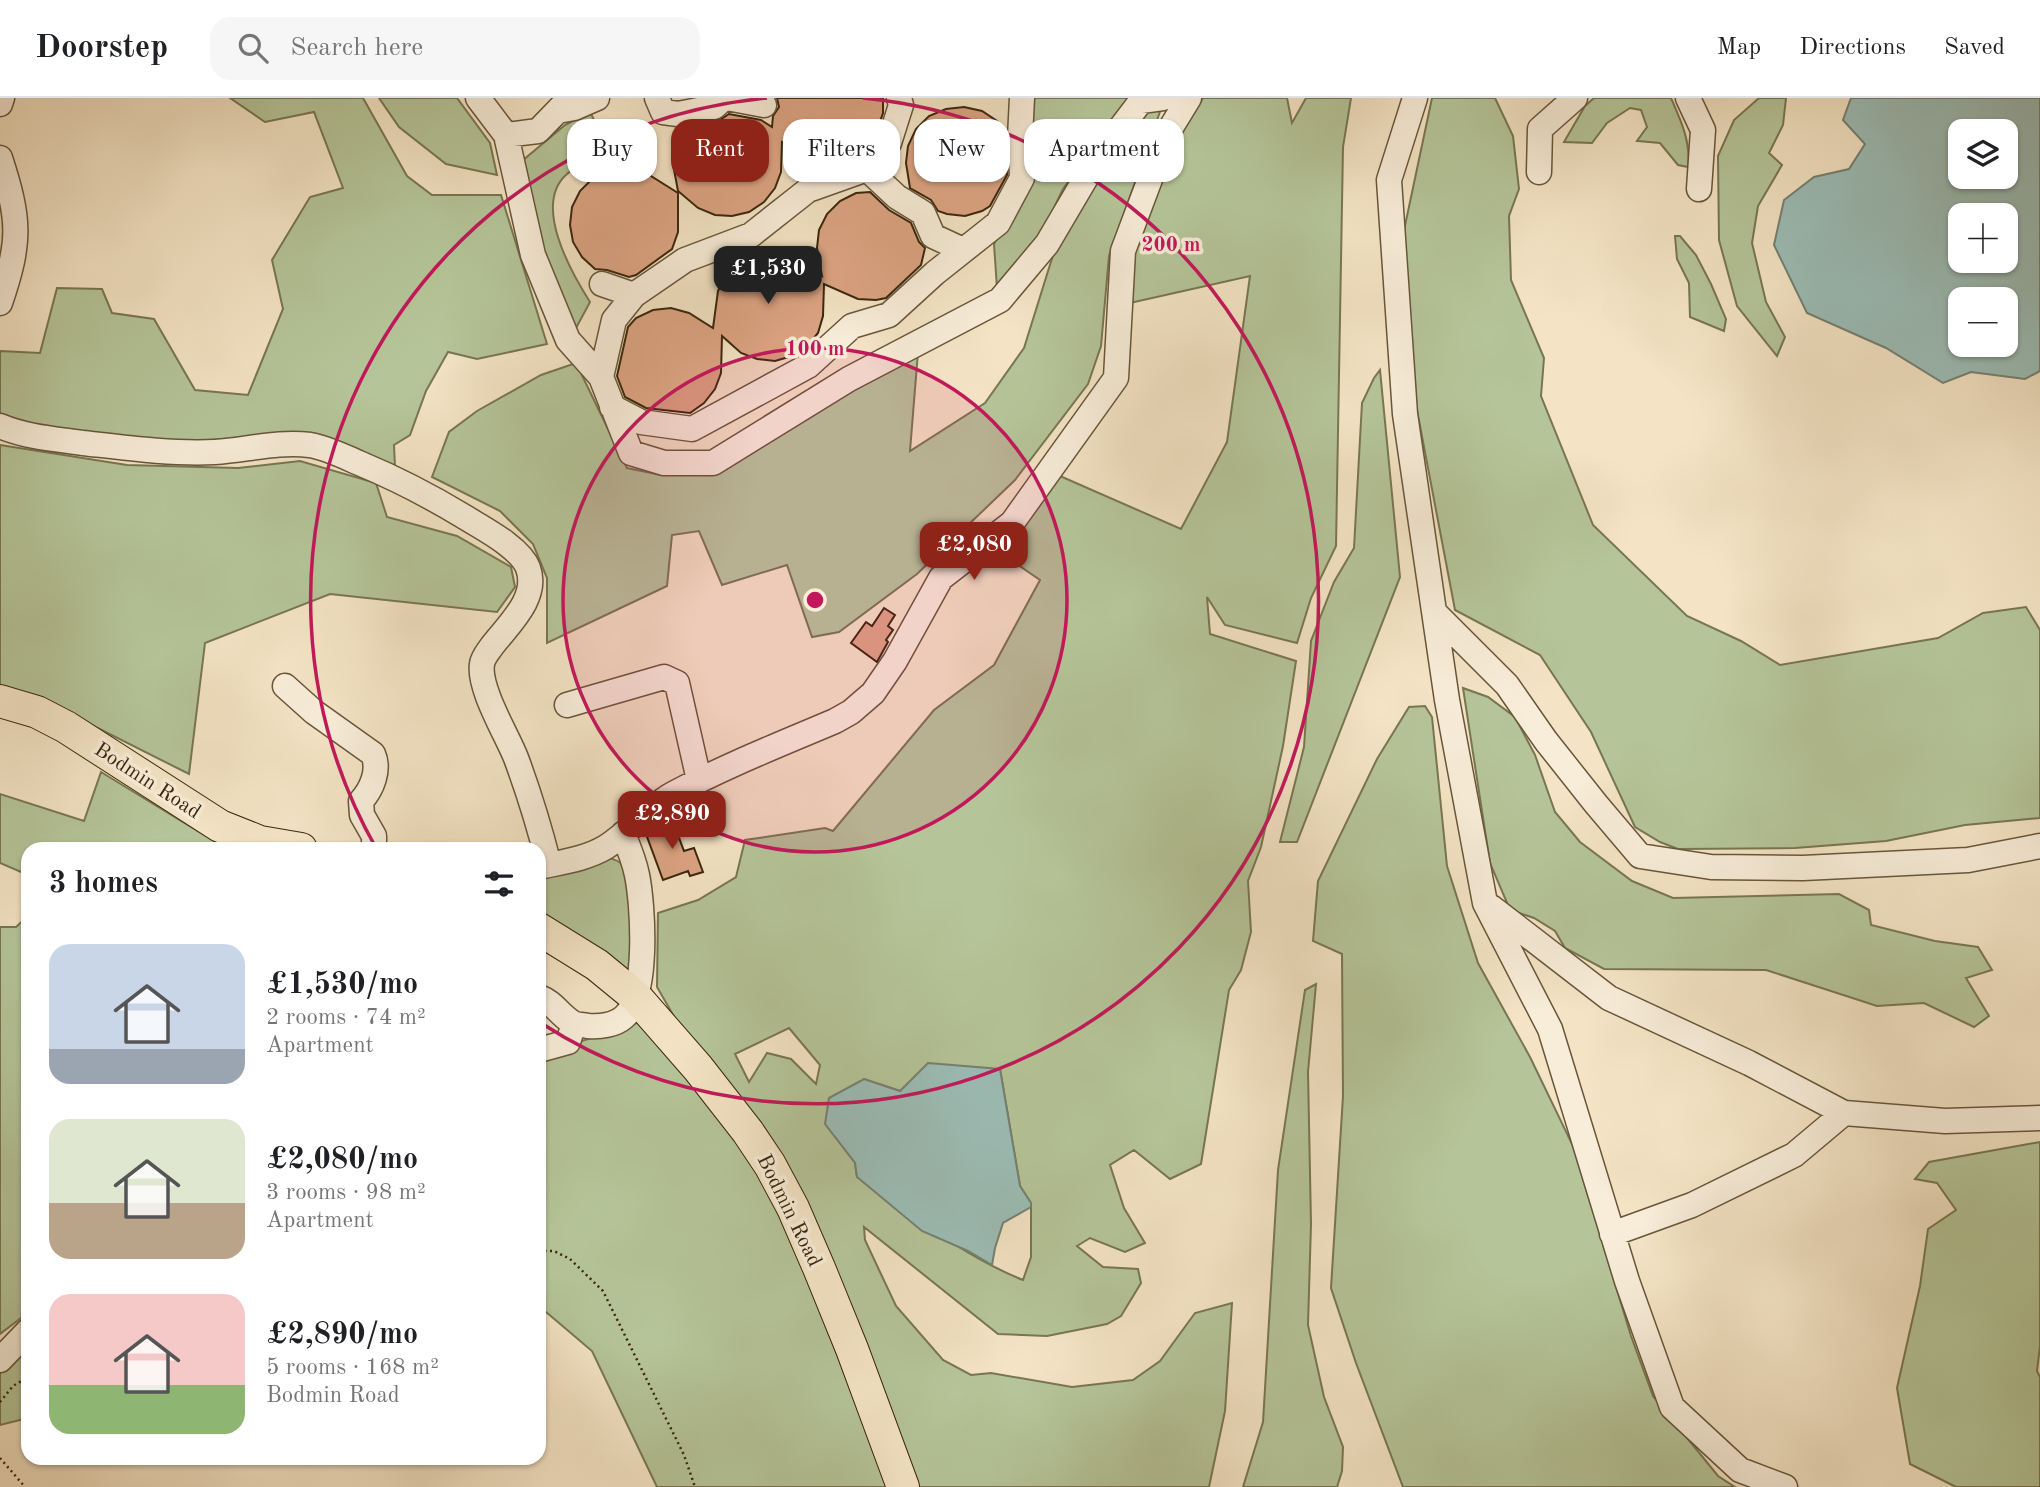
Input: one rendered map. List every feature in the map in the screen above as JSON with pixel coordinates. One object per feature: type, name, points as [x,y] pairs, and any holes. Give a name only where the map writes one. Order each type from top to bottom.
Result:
[{"type":"main road","name":"Bodmin Road","points":[[0,701],[37,712],[59,723],[220,826],[260,842]]},
{"type":"main road","name":"Bodmin Road","points":[[546,933],[597,965],[636,997],[684,1051],[764,1156],[783,1187],[847,1338],[903,1487]]},
{"type":"street","points":[[0,104],[2,98]]},
{"type":"street","points":[[478,98],[506,135],[533,254],[568,340],[601,377],[631,453],[664,463],[713,463],[849,379],[1000,300],[1047,244],[1097,159],[1141,101],[1163,98]]},
{"type":"street","points":[[506,135],[538,131],[564,104],[574,108],[597,98]]},
{"type":"street","points":[[657,98],[663,112],[678,114],[714,107],[725,98],[764,105]]},
{"type":"street","points":[[897,119],[901,106],[899,98]]},
{"type":"street","points":[[612,407],[641,422],[692,429],[808,366],[852,326],[889,315],[934,273],[998,223],[1022,178],[1022,98]]},
{"type":"street","points":[[546,866],[597,852],[655,805],[699,780],[835,720],[857,707],[873,693],[895,661],[941,578],[1012,523],[1116,379],[1123,251],[1167,134],[1189,98]]},
{"type":"street","points":[[1415,98],[1389,180],[1405,414],[1447,700],[1485,903],[1550,1029],[1627,1281],[1672,1407],[1740,1470],[1785,1487]]},
{"type":"street","points":[[1539,172],[1540,129],[1575,98]]},
{"type":"street","points":[[1688,98],[1703,130],[1699,189]]},
{"type":"street","points":[[0,158],[15,209],[17,231],[15,250],[0,303]]},
{"type":"street","points":[[601,377],[614,320],[634,295],[685,260],[751,235],[808,190],[830,182]]},
{"type":"street","points":[[881,182],[897,197],[923,213],[933,236],[963,250]]},
{"type":"street","points":[[602,284],[634,295]]},
{"type":"street","points":[[0,426],[27,435],[184,453],[290,444],[333,451],[439,502],[511,548],[522,557],[528,568],[530,591],[515,616],[485,655],[482,666],[493,710],[508,738],[543,842]]},
{"type":"street","points":[[1435,613],[1507,685],[1546,741],[1640,856],[1711,867],[1803,867],[1968,860],[2040,846]]},
{"type":"street","points":[[567,705],[664,677],[677,683],[699,780]]},
{"type":"street","points":[[285,686],[314,712],[373,754],[376,761],[374,779],[361,805],[362,815],[373,842]]},
{"type":"street","points":[[546,1000],[574,1024],[610,1024],[631,1010],[641,967],[640,902],[635,865],[622,834]]},
{"type":"street","points":[[1485,903],[1609,998],[1749,1063],[1844,1113],[1945,1121],[2037,1120]]},
{"type":"street","points":[[546,1048],[568,1042],[574,1024]]},
{"type":"street","points":[[1612,1234],[1692,1205],[1794,1155],[1844,1113]]},
{"type":"street","points":[[0,1360],[21,1338]]},
{"type":"path","points":[[546,1251],[554,1251],[570,1259],[603,1291],[684,1455],[695,1487]]},
{"type":"path","points":[[0,1402],[13,1386],[21,1381]]},
{"type":"path","points":[[0,1458],[25,1487]]},
{"type":"green space","points":[[230,98],[363,98],[407,176],[432,195],[501,195],[547,344],[477,359],[448,352],[426,391],[410,435],[394,445],[395,467],[341,442],[284,435],[166,443],[18,424],[0,413],[0,351],[40,353],[57,288],[102,289],[112,313],[154,319],[195,390],[248,395],[283,309],[272,260],[310,197],[343,188],[314,112],[265,122]]},
{"type":"green space","points":[[379,98],[457,98],[490,143],[497,175],[446,164],[399,127]]},
{"type":"green space","points":[[1032,98],[1130,98],[1115,119],[1031,119]]},
{"type":"green space","points":[[1203,98],[1287,98],[1292,123],[1306,98],[1351,98],[1343,147],[1336,546],[1311,598],[1297,643],[1225,625],[1207,597],[1210,634],[1296,661],[1283,746],[1261,847],[1248,881],[1251,932],[1241,970],[1229,990],[1201,1164],[1170,1179],[1134,1150],[1110,1165],[1124,1208],[1145,1243],[1125,1252],[1090,1238],[1077,1246],[1103,1267],[1138,1269],[1141,1283],[1121,1316],[1107,1324],[1047,1336],[998,1334],[864,1227],[865,1240],[896,1306],[943,1360],[971,1375],[991,1373],[1072,1387],[1133,1380],[1160,1361],[1195,1313],[1232,1303],[1225,1411],[1209,1487],[914,1487],[853,1326],[657,987],[658,913],[698,900],[736,877],[745,840],[825,828],[833,831],[934,710],[994,665],[1040,580],[995,549],[1060,476],[1181,529],[1227,442],[1250,276],[1130,303],[1132,251],[1159,182],[1184,182],[1184,127]],"holes":[[[789,1028],[820,1065],[816,1084],[791,1059],[767,1053],[749,1082],[735,1054]],[[1000,1069],[1020,1186],[1031,1203],[1031,1257],[1023,1280],[958,1246],[857,1177],[855,1163],[864,1079],[900,1091]]]},
{"type":"green space","points":[[1432,98],[1495,98],[1513,136],[1519,189],[1509,216],[1511,280],[1544,358],[1541,396],[1593,525],[1687,616],[1741,641],[1780,665],[1938,638],[1983,613],[2026,607],[2040,630],[2040,818],[1965,825],[1886,841],[1795,848],[1678,849],[1635,827],[1591,732],[1540,655],[1455,610],[1413,389],[1403,235]]},
{"type":"green space","points":[[1594,98],[1671,98],[1687,140],[1688,167],[1678,165],[1660,143],[1637,141],[1647,127],[1641,110],[1630,108],[1607,123],[1592,143],[1564,142],[1585,106]]},
{"type":"green space","points":[[1759,98],[1786,98],[1783,125],[1769,153],[1782,165],[1758,206],[1752,243],[1766,302],[1785,337],[1777,356],[1737,306],[1719,240],[1718,156],[1734,120]]},
{"type":"green space","points":[[1162,106],[1157,119],[1139,119],[1145,112]]},
{"type":"green space","points":[[590,112],[594,119],[577,119]]},
{"type":"green space","points":[[567,124],[567,174],[557,187],[553,202],[558,238],[573,274],[590,302],[576,328],[540,251],[522,161]]},
{"type":"green space","points":[[1027,182],[1068,182],[1036,245],[997,288],[994,244]]},
{"type":"green space","points":[[1095,182],[1135,182],[1109,256],[1101,346],[1088,384],[1015,480],[917,574],[839,632],[812,637],[787,565],[722,585],[699,531],[672,535],[667,586],[547,643],[547,578],[533,544],[500,511],[432,477],[449,432],[477,411],[541,375],[576,363],[627,468],[661,475],[918,352],[910,451],[985,403],[1024,348],[1054,252]]},
{"type":"green space","points":[[1675,236],[1680,236],[1696,255],[1711,284],[1726,319],[1724,331],[1690,317],[1689,283],[1677,259]]},
{"type":"green space","points":[[1380,370],[1400,577],[1297,842],[1280,842],[1304,747],[1311,641],[1334,582],[1354,548],[1362,403]]},
{"type":"green space","points":[[0,445],[127,465],[238,468],[300,461],[376,483],[387,517],[457,536],[511,567],[515,587],[497,612],[330,594],[205,643],[189,774],[66,712],[0,691]]},
{"type":"green space","points":[[1463,688],[1488,697],[1515,717],[1535,755],[1555,812],[1580,842],[1632,881],[1673,898],[1839,894],[1869,910],[1871,925],[1935,941],[1978,947],[1992,970],[1966,978],[1989,1016],[1974,1027],[1924,1003],[1877,1006],[1766,970],[1604,969],[1565,948],[1555,931],[1534,918],[1510,910],[1490,863]]},
{"type":"green space","points":[[1425,706],[1432,717],[1447,866],[1478,963],[1530,1057],[1573,1146],[1631,1336],[1653,1396],[1718,1476],[1735,1487],[1403,1487],[1331,1288],[1343,1096],[1342,954],[1313,941],[1318,881],[1377,759],[1409,707]]},
{"type":"green space","points":[[101,772],[216,842],[21,842],[21,872],[0,863],[0,794],[84,821]]},
{"type":"green space","points":[[608,858],[621,863],[626,874],[630,899],[629,973],[546,923],[546,866]]},
{"type":"green space","points":[[21,922],[21,1318],[0,1334],[0,927],[16,927]]},
{"type":"green space","points":[[1316,984],[1308,1072],[1311,1224],[1308,1325],[1324,1397],[1343,1447],[1342,1471],[1337,1487],[1243,1487],[1263,1422],[1278,1170],[1305,990]]},
{"type":"green space","points":[[643,1021],[764,1176],[889,1487],[657,1487],[592,1351],[546,1312],[546,1053]]},
{"type":"green space","points":[[2040,1142],[2040,1346],[2037,1371],[2040,1377],[2040,1487],[1956,1487],[1910,1464],[1897,1388],[1920,1286],[1928,1229],[1956,1210],[1937,1183],[1915,1179],[1929,1162]]},
{"type":"green space","points":[[21,1350],[21,1420],[0,1425],[0,1372]]},
{"type":"water","points":[[1851,98],[2040,98],[2040,371],[2025,379],[1971,372],[1943,383],[1886,348],[1807,313],[1774,245],[1784,200],[1814,177],[1849,169],[1865,144],[1843,120]]},
{"type":"water","points":[[928,1063],[1000,1069],[1020,1186],[1031,1207],[1003,1223],[992,1265],[968,1251],[922,1231],[857,1177],[855,1163],[825,1124],[829,1098],[864,1079],[900,1091]]},
{"type":"building","points":[[777,98],[883,98],[881,119],[783,119],[781,172],[775,188],[764,202],[749,212],[732,216],[715,215],[698,208],[678,191],[676,182],[769,182],[769,125],[772,127],[773,116],[779,107]]},
{"type":"building","points":[[964,107],[982,111],[994,119],[926,119],[946,109]]},
{"type":"building","points":[[729,114],[756,119],[721,119]]},
{"type":"building","points":[[914,133],[914,182],[1003,182],[990,206],[982,211],[965,216],[938,211],[931,200],[910,188],[906,163],[908,146]]},
{"type":"building","points":[[657,180],[678,193],[678,232],[672,249],[636,275],[629,277],[595,269],[582,257],[573,242],[570,225],[572,207],[580,191],[589,182],[657,182]]},
{"type":"building","points":[[870,192],[889,210],[911,223],[919,242],[925,248],[921,265],[886,298],[858,299],[824,284],[823,316],[818,333],[807,346],[792,356],[775,361],[757,359],[741,353],[722,336],[721,373],[715,389],[704,403],[690,413],[646,408],[625,397],[617,376],[628,327],[636,318],[653,310],[671,308],[689,313],[713,328],[718,291],[726,274],[739,261],[756,254],[773,252],[791,256],[822,276],[817,248],[819,230],[827,214],[840,201],[856,193]]},
{"type":"building","points":[[884,608],[895,615],[888,626],[893,630],[877,662],[851,643],[866,622],[872,626]]},
{"type":"building","points":[[670,814],[684,851],[694,848],[703,872],[690,876],[688,871],[663,880],[646,834]]}]
